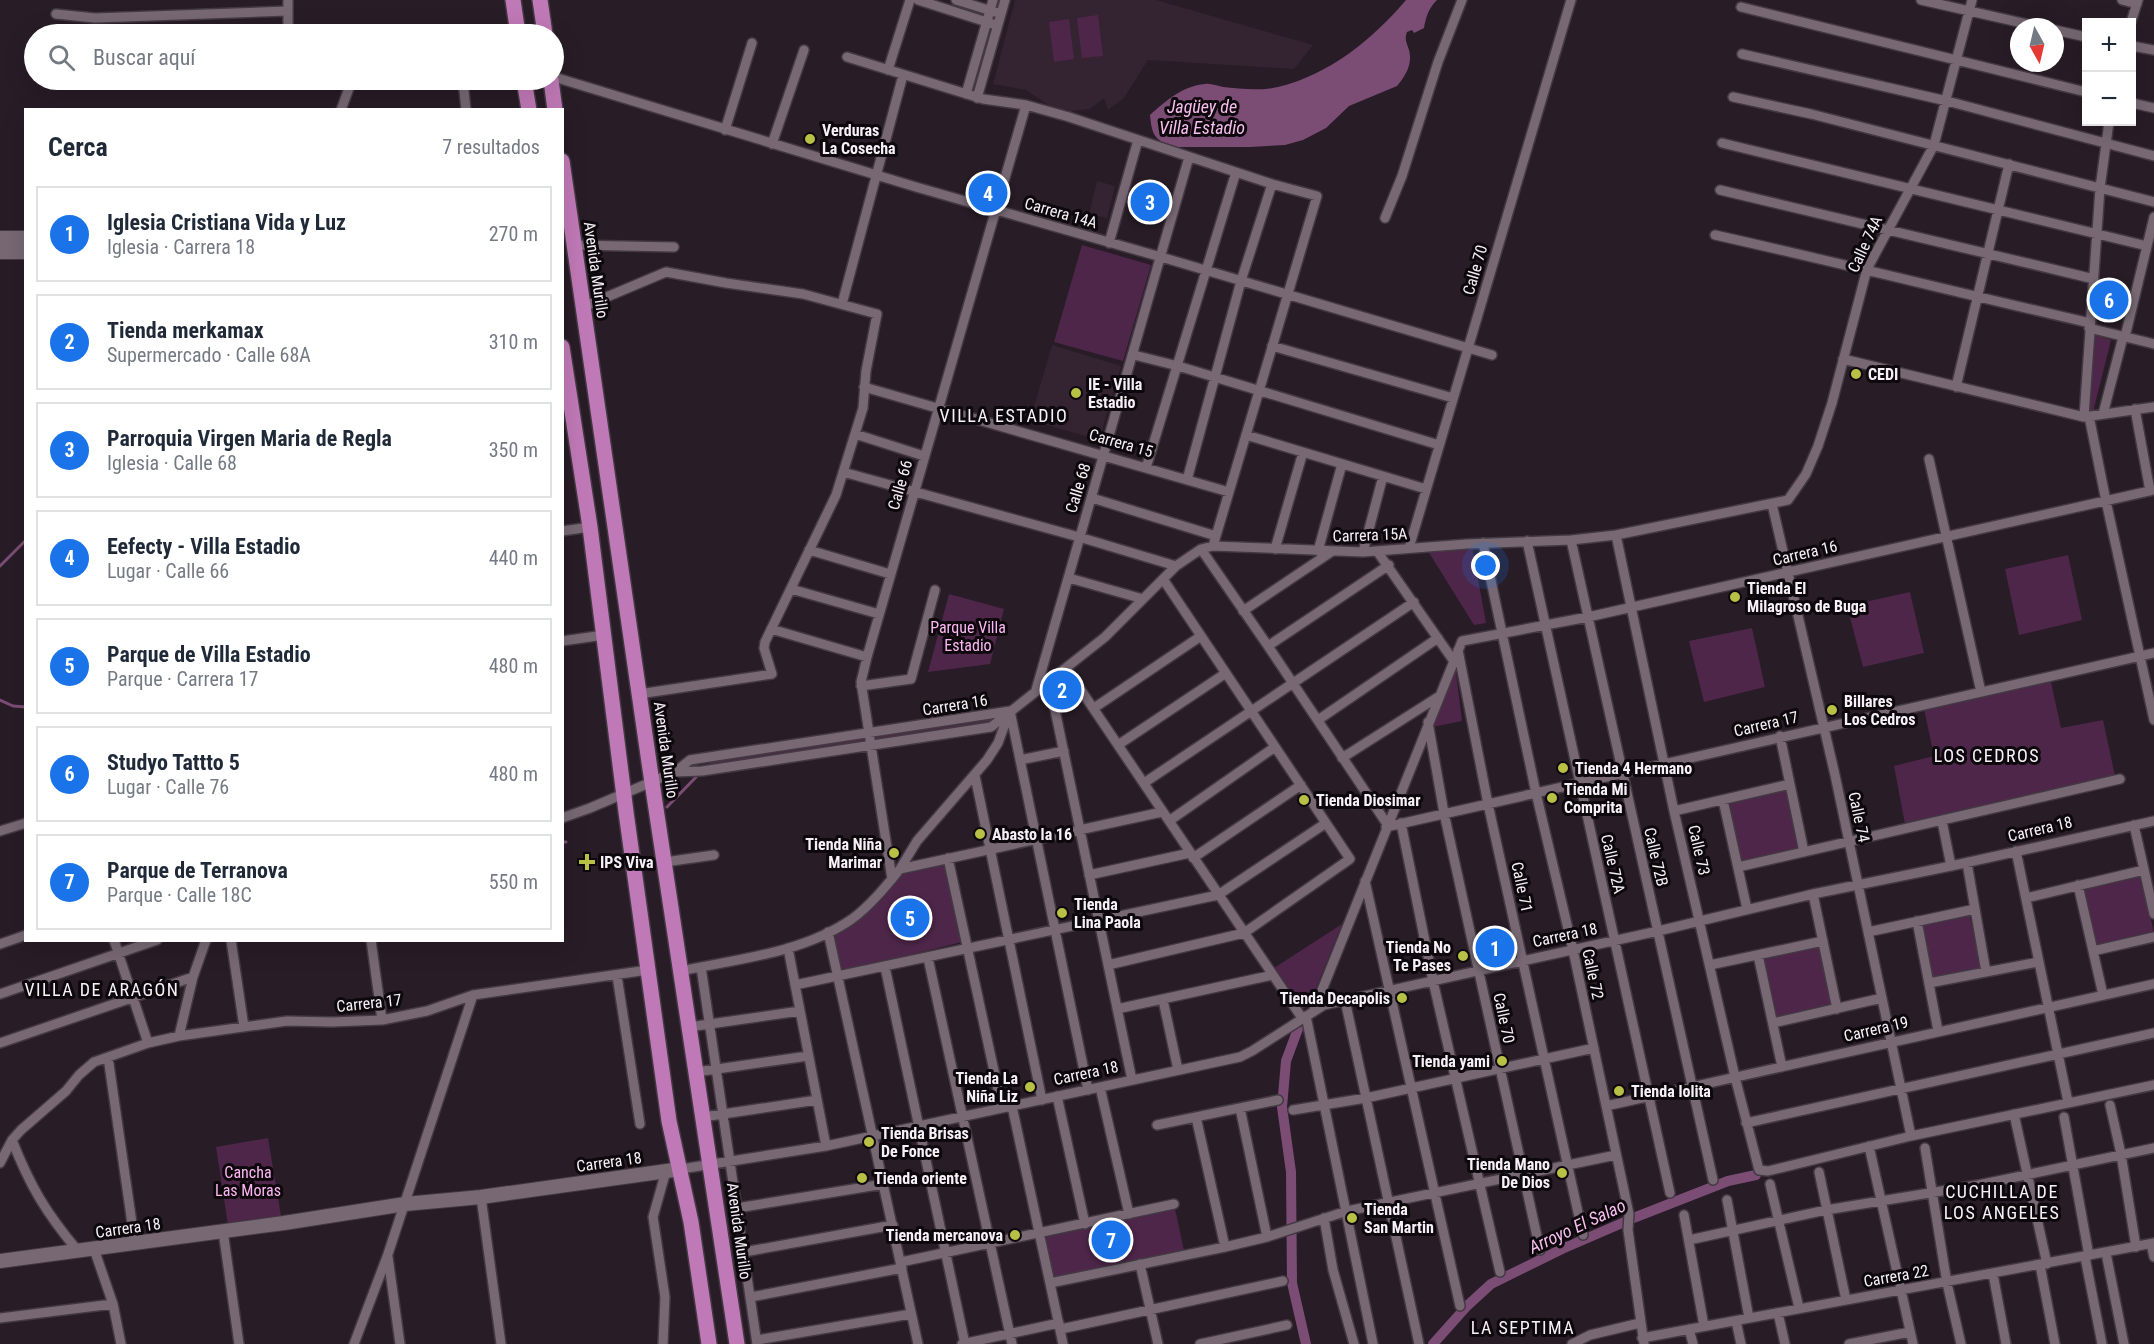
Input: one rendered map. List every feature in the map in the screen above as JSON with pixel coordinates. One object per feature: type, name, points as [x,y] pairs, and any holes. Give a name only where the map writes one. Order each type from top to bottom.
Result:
[{"type":"main road","points":[[513,0],[517,24]]},
{"type":"main road","points":[[540,0],[544,24]]},
{"type":"main road","points":[[526,90],[529,108]]},
{"type":"main road","points":[[553,90],[555,108]]},
{"type":"main road","name":"Avenida Murillo","points":[[564,189],[568,245],[583,307],[737,1344]]},
{"type":"main road","points":[[565,380],[590,527],[669,1121],[673,1170],[692,1222],[709,1344]]},
{"type":"street","points":[[288,0],[288,24]]},
{"type":"street","points":[[888,70],[910,0]]},
{"type":"street","points":[[918,0],[998,25]]},
{"type":"street","points":[[956,0],[1001,14]]},
{"type":"street","points":[[966,94],[993,0]]},
{"type":"street","points":[[977,98],[1005,0]]},
{"type":"street","points":[[1385,218],[1405,166],[1437,62],[1462,0]]},
{"type":"street","name":"Calle 70","points":[[1408,548],[1571,0]]},
{"type":"street","points":[[1922,0],[2010,21]]},
{"type":"street","name":"Calle 74A","points":[[1788,501],[1806,474],[1818,446],[1867,269],[1934,145],[1972,0]]},
{"type":"street","points":[[2122,0],[2138,2],[2133,18]]},
{"type":"street","points":[[1741,7],[2082,91]]},
{"type":"street","points":[[56,14],[95,18],[287,11]]},
{"type":"street","points":[[2064,32],[2082,36]]},
{"type":"street","points":[[725,130],[752,43]]},
{"type":"street","points":[[2136,47],[2154,50]]},
{"type":"street","points":[[772,144],[804,50]]},
{"type":"street","points":[[1742,54],[1947,101],[2154,156]]},
{"type":"street","points":[[847,57],[977,98],[1026,105],[1069,117],[1272,184],[1317,196],[1215,541]]},
{"type":"street","points":[[842,304],[903,75]]},
{"type":"street","name":"Carrera 14A","points":[[564,82],[1492,355]]},
{"type":"street","points":[[342,108],[348,90]]},
{"type":"street","points":[[464,90],[466,108]]},
{"type":"street","points":[[1733,97],[1811,114],[2154,202]]},
{"type":"street","points":[[2136,104],[2154,108]]},
{"type":"street","name":"Calle 66","points":[[892,879],[861,686],[890,574],[1026,105]]},
{"type":"street","points":[[2108,126],[2096,235],[2086,417],[2154,720]]},
{"type":"street","points":[[1108,243],[1138,140]]},
{"type":"street","points":[[1722,143],[2146,246]]},
{"type":"street","name":"Calle 68","points":[[1036,690],[1189,157]]},
{"type":"street","points":[[1956,387],[2009,164]]},
{"type":"street","points":[[1146,468],[1236,172]]},
{"type":"street","points":[[1187,480],[1241,281],[1272,184]]},
{"type":"street","points":[[1719,190],[2094,279]]},
{"type":"street","points":[[2103,414],[2154,217]]},
{"type":"street","points":[[1715,235],[1867,269],[2090,325],[2154,345]]},
{"type":"street","points":[[0,245],[24,239]]},
{"type":"street","points":[[0,245],[24,251]]},
{"type":"street","points":[[568,245],[674,247]]},
{"type":"street","points":[[583,307],[666,272],[803,294],[877,314],[864,387],[865,400],[836,495],[764,648],[771,674],[639,694]]},
{"type":"street","points":[[1272,346],[1453,398]]},
{"type":"street","points":[[1134,355],[1178,366],[1439,445]]},
{"type":"street","points":[[1843,359],[2086,417],[2154,407]]},
{"type":"street","name":"Carrera 15","points":[[864,387],[1229,492]]},
{"type":"street","points":[[2135,409],[2152,491]]},
{"type":"street","points":[[855,434],[924,456]]},
{"type":"street","points":[[1246,435],[1426,489]]},
{"type":"street","points":[[1275,549],[1303,452]]},
{"type":"street","points":[[1929,459],[1981,692]]},
{"type":"street","points":[[1318,551],[1342,464]]},
{"type":"street","points":[[843,472],[1176,566]]},
{"type":"street","points":[[1364,552],[1383,476]]},
{"type":"street","name":"Carrera 16","points":[[1460,646],[1501,633],[1588,617],[2152,491]]},
{"type":"street","name":"Carrera 15A","points":[[1092,498],[1215,541],[1275,549],[1332,552],[1571,540],[1616,535],[1788,501]]},
{"type":"street","name":"Calle 74","points":[[1772,504],[1849,842],[1911,1136]]},
{"type":"street","points":[[564,531],[590,527]]},
{"type":"street","name":"Calle 73","points":[[1616,535],[1674,811],[1735,1077],[1759,1170],[1768,1171],[1869,1146]]},
{"type":"street","name":"Calle 72B","points":[[1571,540],[1713,1180]]},
{"type":"street","name":"Carrera 15A","points":[[1010,711],[1106,637],[1176,566],[1215,541]]},
{"type":"street","name":"Calle 72A","points":[[1527,541],[1670,1193]]},
{"type":"street","name":"Calle 72","points":[[1483,543],[1629,1214],[1628,1230],[1643,1341]]},
{"type":"street","points":[[1201,549],[1318,720],[1386,826]]},
{"type":"street","points":[[809,550],[890,574]]},
{"type":"street","points":[[1377,551],[1389,565],[1453,660]]},
{"type":"street","points":[[1243,611],[1332,552]]},
{"type":"street","points":[[1268,646],[1389,565]]},
{"type":"street","points":[[1069,578],[1143,599]]},
{"type":"street","points":[[1108,965],[1244,933],[1350,859],[1163,579]]},
{"type":"street","points":[[791,589],[879,614]]},
{"type":"street","points":[[861,686],[911,679],[935,590]]},
{"type":"street","points":[[1144,783],[1414,602]]},
{"type":"street","points":[[771,629],[867,657]]},
{"type":"street","points":[[564,641],[604,635]]},
{"type":"street","points":[[1094,708],[1201,636]]},
{"type":"street","points":[[1318,720],[1438,638]]},
{"type":"street","points":[[1307,1015],[1365,880],[1460,646]]},
{"type":"street","name":"Calle 71","points":[[1460,646],[1488,804],[1583,1235]]},
{"type":"street","name":"Carrera 17","points":[[1386,826],[2154,653]]},
{"type":"street","points":[[1066,668],[1273,975],[1307,1015],[1373,1344]]},
{"type":"street","points":[[1118,745],[1226,673]]},
{"type":"street","points":[[1049,681],[1132,1080]]},
{"type":"street","points":[[1342,758],[1438,697]]},
{"type":"street","points":[[1010,711],[1088,1090]]},
{"type":"street","points":[[681,971],[788,948],[828,932],[852,919],[873,901],[892,879],[917,841],[975,776],[998,743],[1010,711]]},
{"type":"street","name":"Carrera 16","points":[[564,817],[675,772],[690,760],[1010,711]]},
{"type":"street","name":"Carrera 16","points":[[675,772],[691,772],[991,727],[1010,711]]},
{"type":"street","name":"Calle 70","points":[[1428,721],[1444,813],[1540,1250]]},
{"type":"street","points":[[1780,736],[1804,852]]},
{"type":"street","points":[[1169,821],[1275,747]]},
{"type":"street","points":[[1020,760],[1064,751]]},
{"type":"street","points":[[975,776],[1042,1100]]},
{"type":"street","points":[[1738,867],[2120,779]]},
{"type":"street","points":[[1674,811],[1790,784]]},
{"type":"street","points":[[1089,876],[1192,855],[1301,785]]},
{"type":"street","points":[[1723,800],[1747,909]]},
{"type":"street","points":[[900,869],[1162,812]]},
{"type":"street","points":[[1942,820],[1951,866]]},
{"type":"street","name":"Carrera 18","points":[[0,1261],[135,1244],[405,1204],[481,1197],[710,1165],[826,1146],[1240,1057],[1252,1052],[1324,1005],[1813,894],[2154,821]]},
{"type":"street","points":[[795,985],[1218,895],[1326,823]]},
{"type":"street","points":[[1401,823],[1432,981],[1500,1272]]},
{"type":"street","points":[[0,831],[24,824]]},
{"type":"street","points":[[2134,825],[2154,914]]},
{"type":"street","points":[[2016,851],[2068,1102]]},
{"type":"street","points":[[664,862],[714,855]]},
{"type":"street","points":[[948,858],[968,949],[1039,1233],[1063,1344]]},
{"type":"street","points":[[1967,862],[1986,972]]},
{"type":"street","points":[[2026,898],[2144,870]]},
{"type":"street","points":[[1365,880],[1460,1306]]},
{"type":"street","points":[[2078,885],[2103,995]]},
{"type":"street","points":[[1813,894],[1837,1009]]},
{"type":"street","points":[[1868,932],[1975,909]]},
{"type":"street","points":[[1917,921],[1938,1031]]},
{"type":"street","points":[[828,932],[918,1344]]},
{"type":"street","points":[[0,944],[24,936]]},
{"type":"street","points":[[2093,951],[2154,937]]},
{"type":"street","points":[[1710,965],[1822,941]]},
{"type":"street","points":[[114,942],[148,1043]]},
{"type":"street","points":[[0,994],[151,942]]},
{"type":"street","points":[[179,1036],[193,977],[205,942]]},
{"type":"street","points":[[231,942],[244,1027]]},
{"type":"street","points":[[371,942],[382,1020]]},
{"type":"street","points":[[788,948],[826,1146]]},
{"type":"street","points":[[1758,955],[1782,1067]]},
{"type":"street","points":[[928,958],[1012,1344]]},
{"type":"street","points":[[1929,983],[2038,962]]},
{"type":"street","points":[[701,967],[757,1342],[911,1314]]},
{"type":"street","points":[[885,967],[947,1252],[964,1344],[1150,1310],[1283,1281]]},
{"type":"street","name":"Carrera 17","points":[[12,1140],[94,1062],[148,1043],[179,1036],[287,1021],[382,1020],[427,1011],[473,995],[648,970]]},
{"type":"street","points":[[1117,1009],[1273,975]]},
{"type":"street","points":[[617,976],[640,1124]]},
{"type":"street","points":[[0,1043],[193,977]]},
{"type":"street","name":"Carrera 19","points":[[1606,1106],[2154,984]]},
{"type":"street","points":[[354,1344],[388,1254],[473,995]]},
{"type":"street","points":[[1773,1023],[1882,998]]},
{"type":"street","points":[[1163,1000],[1178,1070]]},
{"type":"street","points":[[1345,1000],[1419,1344]]},
{"type":"street","points":[[689,1027],[800,1011]]},
{"type":"street","points":[[1746,1123],[2154,1032]]},
{"type":"street","points":[[1293,1110],[1366,1098],[1594,1048]]},
{"type":"street","points":[[696,1072],[808,1056]]},
{"type":"street","points":[[108,1057],[135,1244]]},
{"type":"street","points":[[1913,1344],[1869,1146],[2154,1084]]},
{"type":"street","points":[[1100,1087],[1129,1214]]},
{"type":"street","points":[[1057,1096],[1085,1224]]},
{"type":"street","points":[[703,1117],[817,1100]]},
{"type":"street","points":[[1157,1125],[1278,1100]]},
{"type":"street","points":[[2110,1105],[2121,1154],[2136,1247]]},
{"type":"street","points":[[1240,1108],[1267,1237]]},
{"type":"street","points":[[2014,1114],[2027,1174],[2055,1344]]},
{"type":"street","points":[[1196,1117],[1225,1247]]},
{"type":"street","points":[[2064,1118],[2102,1344]]},
{"type":"street","points":[[0,1162],[12,1140]]},
{"type":"street","points":[[12,1140],[23,1169],[40,1202],[78,1251]]},
{"type":"street","points":[[1925,1148],[1947,1282],[1960,1344]]},
{"type":"street","points":[[1689,1240],[1826,1210],[1932,1193],[2154,1148]]},
{"type":"street","points":[[1050,1283],[1267,1237],[1347,1211],[1616,1155]]},
{"type":"street","points":[[663,1344],[665,1297],[653,1217],[673,1170]]},
{"type":"street","points":[[1819,1172],[1846,1300]]},
{"type":"street","points":[[737,1208],[884,1184]]},
{"type":"street","points":[[1770,1184],[1799,1308]]},
{"type":"street","points":[[481,1197],[501,1344]]},
{"type":"street","points":[[1726,1200],[1749,1318]]},
{"type":"street","points":[[751,1298],[901,1265],[947,1252],[1174,1204]]},
{"type":"street","points":[[1684,1215],[1704,1326]]},
{"type":"street","points":[[1324,1218],[1332,1270],[1354,1344]]},
{"type":"street","points":[[744,1252],[893,1225]]},
{"type":"street","points":[[223,1231],[239,1344]]},
{"type":"street","points":[[2153,1244],[2154,1257]]},
{"type":"street","name":"Carrera 22","points":[[1643,1341],[1704,1326],[2153,1244]]},
{"type":"street","points":[[94,1249],[113,1304],[121,1344]]},
{"type":"street","points":[[2106,1252],[2124,1344]]},
{"type":"street","points":[[388,1254],[400,1344]]},
{"type":"street","points":[[1140,1264],[1158,1344]]},
{"type":"street","points":[[1993,1274],[2006,1344]]},
{"type":"street","points":[[0,1318],[113,1304]]},
{"type":"street","points":[[1778,1313],[1785,1344]]},
{"type":"street","points":[[1736,1321],[1741,1344]]},
{"type":"street","points":[[1572,1344],[1590,1335],[1640,1323]]},
{"type":"street","points":[[1200,1344],[1287,1325]]},
{"type":"street","points":[[1689,1329],[1693,1344]]},
{"type":"street","points":[[1849,1344],[1910,1332]]},
{"type":"shaded area","points":[[1015,0],[1156,0],[1313,45],[1294,69],[1148,60],[1124,98],[1108,110],[1104,98],[1090,109],[1070,111],[1050,106],[1026,90],[993,84]]},
{"type":"shaded area","points":[[1097,181],[1115,186],[1107,218],[1098,216],[1094,232],[1085,230]]},
{"type":"shaded area","name":"IE - Villa Estadio","points":[[1052,345],[1121,366],[1099,440],[1030,420]]},
{"type":"green space","points":[[1098,15],[1103,56],[1082,58],[1077,18]]},
{"type":"green space","points":[[1069,19],[1074,59],[1054,62],[1049,22]]},
{"type":"green space","points":[[1082,245],[1151,265],[1123,361],[1054,342]]},
{"type":"green space","points":[[2091,334],[2111,340],[2093,412],[2085,413]]},
{"type":"green space","points":[[1472,546],[1486,623],[1474,625],[1428,551]]},
{"type":"green space","points":[[2068,555],[2082,620],[2019,635],[2005,569]]},
{"type":"green space","points":[[1910,592],[1924,653],[1863,667],[1847,606]]},
{"type":"green space","name":"Parque Villa Estadio","points":[[949,594],[1004,609],[990,664],[928,672]]},
{"type":"green space","points":[[1752,628],[1765,687],[1704,702],[1689,641]]},
{"type":"green space","points":[[1455,664],[1462,721],[1432,727]]},
{"type":"green space","points":[[2051,682],[2061,728],[2103,720],[2115,776],[1905,824],[1894,766],[1934,756],[1924,709]]},
{"type":"green space","points":[[989,718],[990,722],[709,765],[709,762]]},
{"type":"green space","points":[[1787,789],[1801,850],[1740,864],[1726,802]]},
{"type":"green space","points":[[947,862],[966,941],[842,972],[833,934],[855,921],[872,907],[902,871]]},
{"type":"green space","points":[[2141,875],[2154,933],[2096,947],[2082,889]]},
{"type":"green space","points":[[1969,913],[1982,970],[1934,981],[1921,923]]},
{"type":"green space","points":[[1342,924],[1310,1003],[1303,1009],[1274,968]]},
{"type":"green space","points":[[1821,945],[1835,1006],[1775,1020],[1761,959]]},
{"type":"green space","name":"Cancha Las Moras","points":[[268,1138],[281,1216],[228,1225],[216,1147]]},
{"type":"green space","points":[[1174,1204],[1185,1255],[1050,1283],[1039,1233]]},
{"type":"water","name":"Jagüey de Villa Estadio","points":[[1406,0],[1437,0],[1428,13],[1424,28],[1414,33],[1412,30],[1407,32],[1410,60],[1403,79],[1397,86],[1349,106],[1326,128],[1303,140],[1285,145],[1250,147],[1172,147],[1155,136],[1150,115],[1182,91],[1207,84],[1230,88],[1271,88],[1315,74],[1349,54],[1364,42]]},
{"type":"waterway","points":[[0,566],[24,542]]},
{"type":"waterway","points":[[0,700],[13,706],[24,707]]},
{"type":"waterway","points":[[667,807],[699,774]]},
{"type":"waterway","points":[[1302,1018],[1286,1061],[1282,1107],[1291,1172],[1292,1283],[1306,1344]]},
{"type":"waterway","name":"Arroyo El Salao","points":[[1433,1344],[1467,1306],[1491,1284],[1562,1249],[1636,1217],[1728,1181],[1756,1175]]},
{"type":"place","name":"Verduras La Cosecha","points":[[810,139]]},
{"type":"place","name":"Eefecty - Villa Estadio","points":[[988,193]]},
{"type":"place","name":"Parroquia Virgen Maria de Regla","points":[[1150,202]]},
{"type":"place","name":"Studyo Tattto 5","points":[[2109,300]]},
{"type":"place","name":"CEDI","points":[[1856,374]]},
{"type":"place","name":"IE - Villa Estadio","points":[[1076,393]]},
{"type":"place","name":"Tienda El Milagroso de Buga","points":[[1735,597]]},
{"type":"place","name":"Tienda merkamax","points":[[1062,690]]},
{"type":"place","name":"Billares Los Cedros","points":[[1832,710]]},
{"type":"place","name":"Tienda 4 Hermano","points":[[1563,768]]},
{"type":"place","name":"Tienda Mi Comprita","points":[[1552,798]]},
{"type":"place","name":"Tienda Diosimar","points":[[1304,800]]},
{"type":"place","name":"Abasto la 16","points":[[980,834]]},
{"type":"place","name":"Tienda Niña Marimar","points":[[894,853]]},
{"type":"place","name":"IPS Viva","points":[[587,862]]},
{"type":"place","name":"Tienda Lina Paola","points":[[1062,913]]},
{"type":"place","name":"Parque de Villa Estadio","points":[[910,918]]},
{"type":"place","name":"Iglesia Cristiana Vida y Luz","points":[[1495,948]]},
{"type":"place","name":"Tienda No Te Pases","points":[[1463,956]]},
{"type":"place","name":"Tienda Decapolis","points":[[1402,998]]},
{"type":"place","name":"Tienda yami","points":[[1502,1061]]},
{"type":"place","name":"Tienda La Niña Liz","points":[[1030,1087]]},
{"type":"place","name":"Tienda lolita","points":[[1619,1091]]},
{"type":"place","name":"Tienda Brisas De Fonce","points":[[869,1142]]},
{"type":"place","name":"Tienda Mano De Dios","points":[[1562,1173]]},
{"type":"place","name":"Tienda oriente","points":[[862,1178]]},
{"type":"place","name":"Tienda San Martin","points":[[1352,1218]]},
{"type":"place","name":"Tienda mercanova","points":[[1015,1235]]},
{"type":"place","name":"Parque de Terranova","points":[[1111,1240]]},
{"type":"district","name":"VILLA ESTADIO","points":[[1004,415]]},
{"type":"district","name":"LOS CEDROS","points":[[1987,755]]},
{"type":"district","name":"VILLA DE ARAGÓN","points":[[102,989]]},
{"type":"district","name":"CUCHILLA DE LOS ANGELES","points":[[2002,1201]]},
{"type":"district","name":"LA SEPTIMA","points":[[1523,1327]]}]
